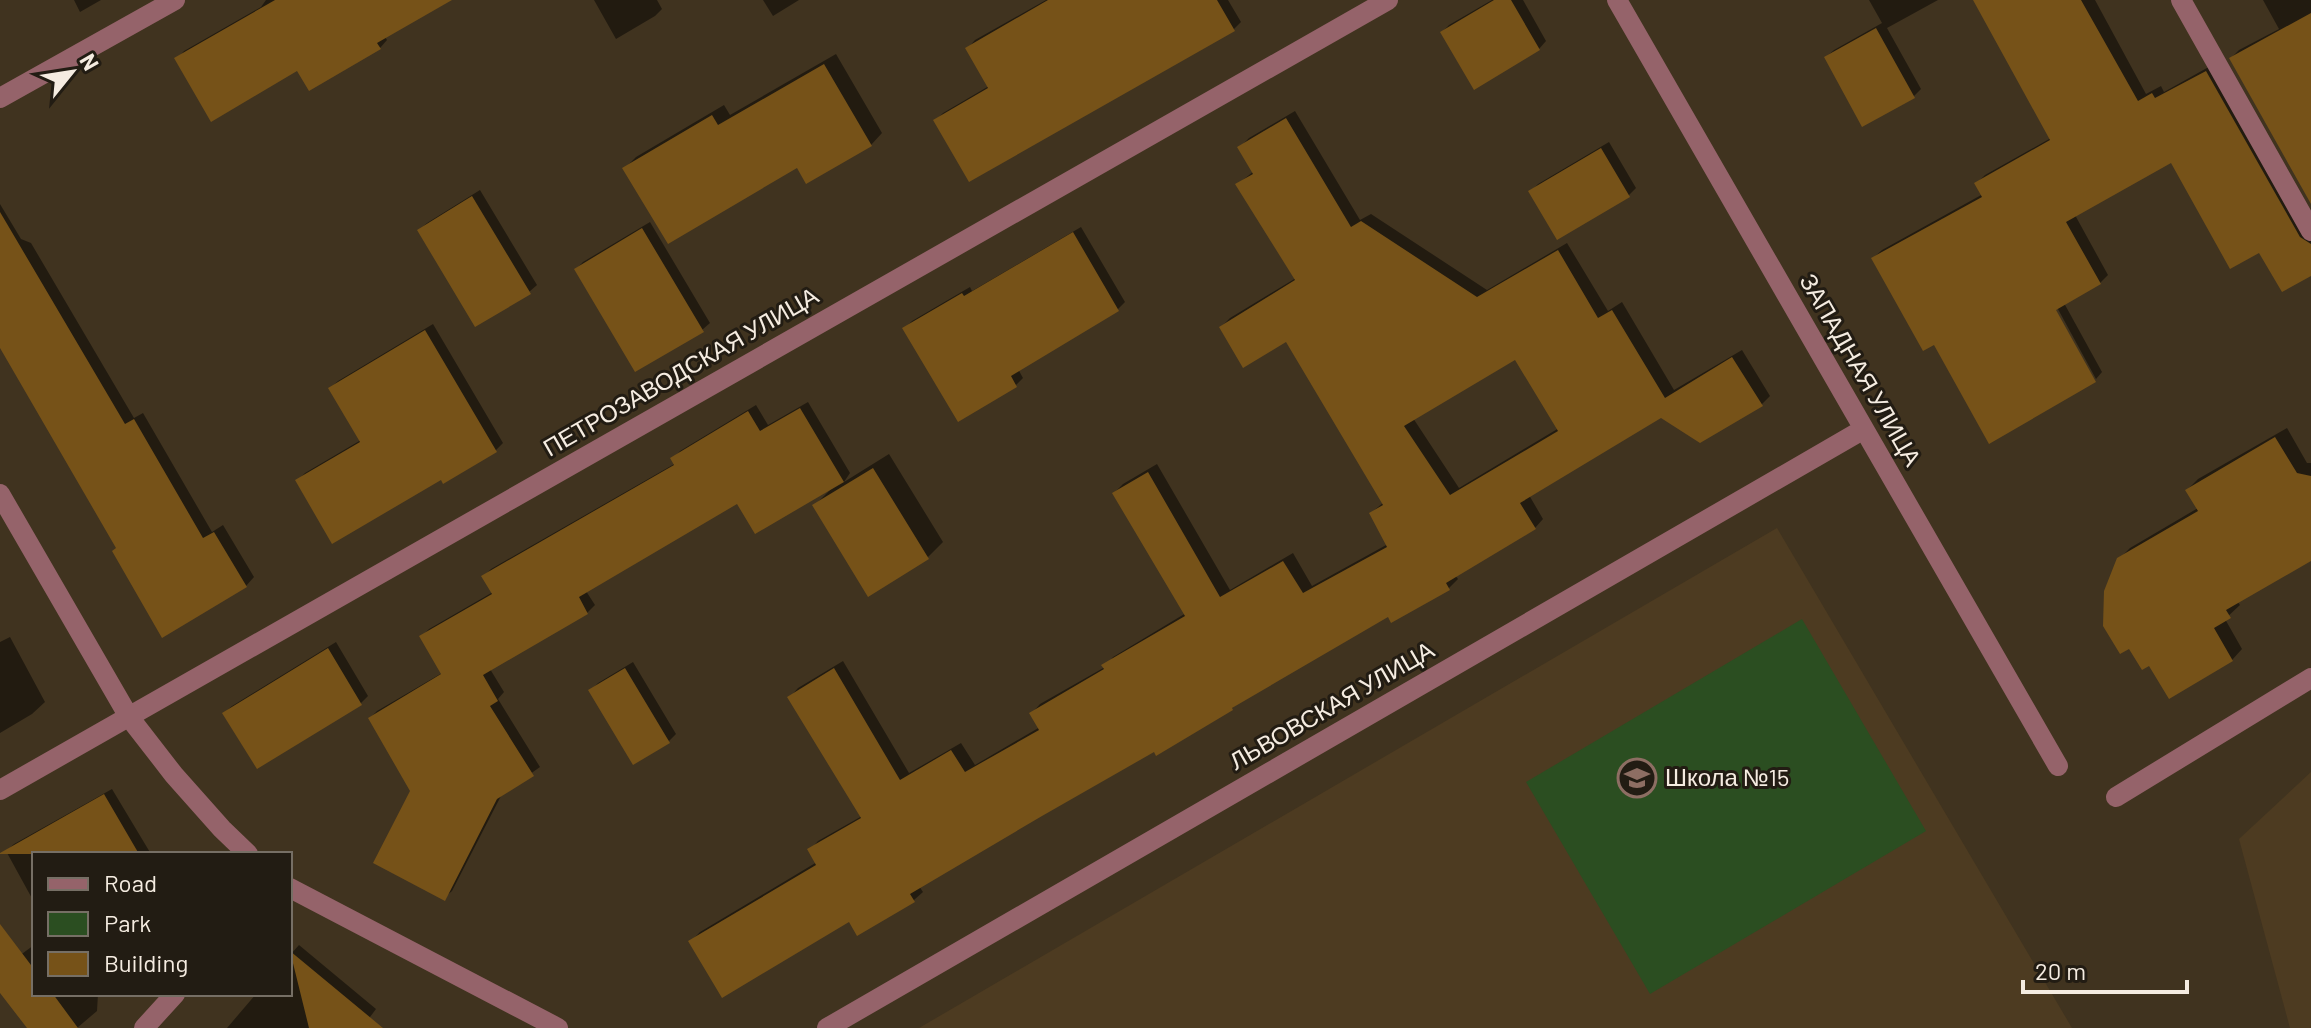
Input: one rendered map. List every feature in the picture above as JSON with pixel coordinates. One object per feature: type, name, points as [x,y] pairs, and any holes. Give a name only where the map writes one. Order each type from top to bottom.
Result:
[{"type":"street","points":[[0,98],[175,0]]},
{"type":"street","name":"ПЕТРОЗАВОДСКАЯ УЛИЦА","points":[[0,790],[1388,0]]},
{"type":"street","name":"ЗАПАДНАЯ УЛИЦА","points":[[1617,0],[2058,766]]},
{"type":"street","points":[[2181,0],[2311,231]]},
{"type":"street","name":"ЛЬВОВСКАЯ УЛИЦА","points":[[827,1028],[1864,429]]},
{"type":"street","points":[[0,494],[129,717],[174,775],[246,852]]},
{"type":"street","points":[[2116,797],[2311,678]]},
{"type":"street","points":[[292,889],[558,1028]]},
{"type":"street","points":[[144,1028],[173,996]]},
{"type":"shaded area","name":"Школа №15","points":[[1777,528],[2072,1028],[919,1028]]},
{"type":"shaded area","points":[[2311,772],[2311,1028],[2290,1028],[2239,839]]},
{"type":"green space","points":[[1802,619],[1926,831],[1650,994],[1526,782]]},
{"type":"building","points":[[275,0],[452,0],[377,43],[381,49],[309,91],[297,71],[211,122],[174,58]]},
{"type":"building","points":[[1048,0],[1217,0],[1235,31],[969,182],[933,120],[988,88],[965,48]]},
{"type":"building","points":[[1494,0],[1511,0],[1540,50],[1474,90],[1440,32]]},
{"type":"building","points":[[1973,0],[2081,0],[2138,101],[2152,93],[2155,98],[2206,71],[2300,237],[2311,244],[2311,276],[2282,292],[2259,253],[2230,269],[2171,163],[2066,222],[2101,284],[2056,310],[2096,382],[1989,444],[1934,345],[1923,351],[1871,258],[1982,197],[1974,183],[2050,140]]},
{"type":"building","points":[[2311,13],[2311,204],[2229,58]]},
{"type":"building","points":[[1876,28],[1915,98],[1862,127],[1824,57]]},
{"type":"building","points":[[824,64],[872,146],[806,184],[797,168],[668,244],[622,168],[712,115],[718,125]]},
{"type":"building","points":[[1286,118],[1351,227],[1361,221],[1477,297],[1558,250],[1598,318],[1612,310],[1665,398],[1732,357],[1763,406],[1700,443],[1661,418],[1520,503],[1536,529],[1446,583],[1450,590],[1391,623],[1388,617],[1156,756],[1154,752],[1042,816],[910,894],[915,902],[857,936],[849,922],[722,998],[688,941],[816,865],[807,849],[861,818],[787,697],[834,668],[900,780],[951,750],[965,772],[1039,730],[1029,713],[1104,669],[1101,665],[1185,616],[1112,493],[1148,472],[1220,597],[1283,561],[1303,593],[1387,547],[1369,513],[1383,505],[1286,342],[1243,368],[1219,327],[1295,280],[1235,184],[1253,174],[1237,147]],"holes":[[[1515,360],[1558,431],[1450,495],[1404,426]]]},
{"type":"building","points":[[1601,148],[1630,197],[1557,240],[1528,191]]},
{"type":"building","points":[[472,196],[531,294],[475,327],[417,230]]},
{"type":"building","points":[[0,212],[125,424],[134,419],[203,538],[214,532],[247,587],[162,638],[112,551],[116,548],[0,348]]},
{"type":"building","points":[[642,228],[704,332],[635,372],[574,269]]},
{"type":"building","points":[[1073,232],[1119,311],[1011,376],[1017,387],[958,422],[902,328],[962,293],[964,296]]},
{"type":"building","points":[[425,330],[497,452],[443,484],[441,480],[332,544],[295,480],[360,442],[328,388]]},
{"type":"building","points":[[800,408],[844,482],[755,534],[737,504],[579,597],[588,614],[483,675],[498,701],[490,706],[534,776],[497,799],[445,901],[373,863],[410,791],[368,718],[441,674],[419,636],[492,594],[481,576],[674,465],[670,458],[748,411],[760,431]]},
{"type":"building","points":[[2275,437],[2297,473],[2311,476],[2311,561],[2226,610],[2231,618],[2214,628],[2233,661],[2169,699],[2149,666],[2142,670],[2129,649],[2120,654],[2103,626],[2104,591],[2117,558],[2198,511],[2185,490]]},
{"type":"building","points":[[873,468],[929,559],[868,597],[812,505]]},
{"type":"building","points":[[328,648],[362,705],[257,769],[222,713]]},
{"type":"building","points":[[625,668],[670,743],[633,765],[588,690]]},
{"type":"building","points":[[104,794],[138,852],[32,854],[0,853]]},
{"type":"building","points":[[0,924],[32,966],[32,996],[54,996],[78,1028],[27,1028],[0,993]]},
{"type":"building","points":[[292,953],[383,1028],[309,1028],[292,959]]},
{"type":"place","name":"Школа №15","points":[[1637,778]]}]
